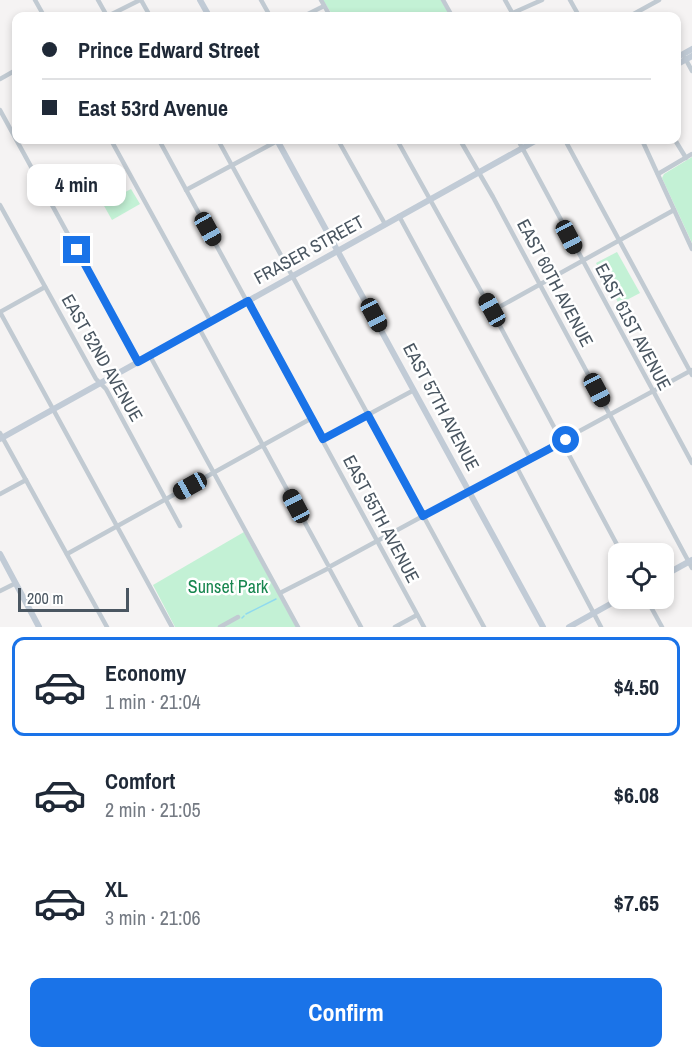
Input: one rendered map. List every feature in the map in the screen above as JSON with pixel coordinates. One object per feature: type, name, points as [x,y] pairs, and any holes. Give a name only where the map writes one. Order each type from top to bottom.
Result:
[{"type":"street","points":[[116,12],[140,0]]},
{"type":"street","points":[[321,0],[328,12]]},
{"type":"street","points":[[519,12],[542,0]]},
{"type":"street","points":[[637,12],[659,0]]},
{"type":"street","points":[[312,12],[324,6]]},
{"type":"street","points":[[692,49],[684,57],[692,71]]},
{"type":"street","points":[[0,110],[12,132]]},
{"type":"street","points":[[19,144],[138,362]]},
{"type":"street","points":[[113,144],[211,322]]},
{"type":"street","name":"EAST 55TH AVENUE","points":[[161,144],[424,627]]},
{"type":"street","points":[[220,144],[484,627]]},
{"type":"street","points":[[186,190],[271,144]]},
{"type":"street","name":"EAST 57TH AVENUE","points":[[280,144],[543,627]]},
{"type":"street","points":[[340,144],[385,224]]},
{"type":"street","points":[[399,144],[492,310],[616,543]]},
{"type":"street","name":"EAST 60TH AVENUE","points":[[462,144],[691,563]]},
{"type":"street","name":"EAST 61ST AVENUE","points":[[520,144],[692,464]]},
{"type":"street","name":"FRASER STREET","points":[[1,437],[530,144]]},
{"type":"street","points":[[280,593],[691,372],[567,144]]},
{"type":"street","points":[[644,144],[692,249]]},
{"type":"street","points":[[677,144],[686,158]]},
{"type":"street","points":[[658,174],[692,154]]},
{"type":"street","name":"EAST 52ND AVENUE","points":[[0,205],[96,379],[105,388],[180,526]]},
{"type":"street","points":[[492,310],[674,210]]},
{"type":"street","points":[[399,216],[530,458]]},
{"type":"street","points":[[45,286],[0,312],[172,627]]},
{"type":"street","points":[[199,328],[361,627]]},
{"type":"street","points":[[150,356],[298,627]]},
{"type":"street","points":[[323,439],[414,390]]},
{"type":"street","points":[[67,554],[312,418]]},
{"type":"street","points":[[1,437],[107,627]]},
{"type":"street","points":[[516,466],[601,627]]},
{"type":"street","points":[[0,494],[26,480]]},
{"type":"street","points":[[0,554],[39,627]]},
{"type":"street","points":[[674,571],[691,563]]},
{"type":"street","points":[[0,591],[16,583]]},
{"type":"street","points":[[569,627],[608,605]]},
{"type":"street","points":[[652,609],[662,627]]},
{"type":"street","points":[[395,627],[417,615]]},
{"type":"street","points":[[220,627],[238,618]]},
{"type":"green space","points":[[323,0],[441,0],[448,12],[330,12]]},
{"type":"green space","points":[[692,157],[692,243],[662,178],[664,174]]},
{"type":"green space","points":[[131,189],[140,204],[112,220],[103,204]]},
{"type":"green space","points":[[617,252],[640,293],[619,304],[596,263]]},
{"type":"green space","name":"Sunset Park","points":[[244,532],[296,627],[175,627],[153,585]]},
{"type":"waterway","points":[[246,614],[276,599]]},
{"type":"route","points":[[77,250],[138,362],[248,301],[323,439],[368,415],[423,516],[566,440]]}]
